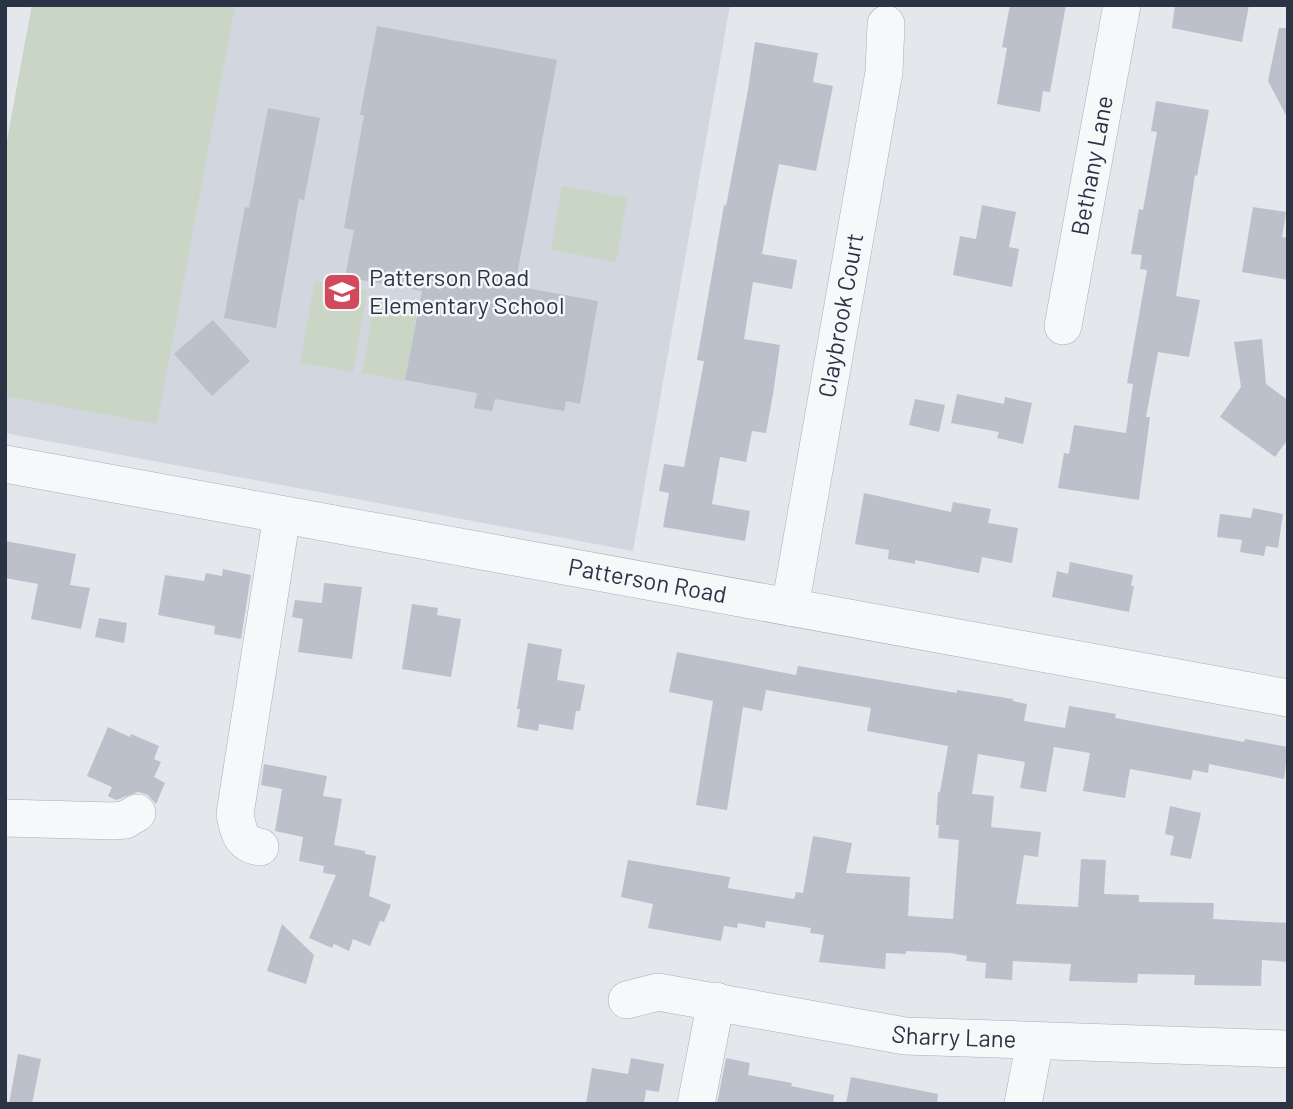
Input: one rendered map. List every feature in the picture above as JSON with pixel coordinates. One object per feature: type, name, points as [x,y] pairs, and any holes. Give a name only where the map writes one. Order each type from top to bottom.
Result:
[{"type":"street","name":"Bethany Lane","points":[[1063,326],[1122,5]]},
{"type":"street","name":"Claybrook Court","points":[[790,607],[884,72],[886,24]]},
{"type":"street","name":"Patterson Road","points":[[5,464],[1288,698]]},
{"type":"street","points":[[260,847],[243,841],[235,814],[282,515]]},
{"type":"street","points":[[5,818],[113,821],[125,820],[137,813]]},
{"type":"street","name":"Sharry Lane","points":[[627,1000],[659,992],[905,1036],[1288,1049]]},
{"type":"street","points":[[696,1104],[716,1001]]},
{"type":"street","points":[[1023,1104],[1035,1041]]},
{"type":"shaded area","name":"Patterson Road Elementary School","points":[[32,5],[730,5],[633,551],[5,433],[5,152]]},
{"type":"green space","points":[[32,5],[235,5],[157,424],[5,396],[5,152]]},
{"type":"green space","points":[[562,186],[627,198],[616,262],[551,250]]},
{"type":"green space","points":[[315,281],[367,290],[353,372],[300,363]]},
{"type":"green space","points":[[375,300],[418,307],[405,381],[362,373]]},
{"type":"building","points":[[1010,5],[1066,5],[1050,92],[1043,91],[1040,112],[997,104],[1007,48],[1002,47]]},
{"type":"building","points":[[1175,5],[1249,5],[1242,42],[1172,28]]},
{"type":"building","points":[[377,26],[557,60],[515,286],[598,301],[580,404],[566,401],[564,411],[495,399],[492,411],[474,408],[477,393],[405,380],[422,291],[345,277],[354,230],[344,228],[364,115],[360,115]]},
{"type":"building","points":[[1279,28],[1288,28],[1288,119],[1268,81]]},
{"type":"building","points":[[755,42],[818,53],[813,82],[833,86],[816,171],[779,164],[771,203],[762,254],[797,260],[792,289],[753,282],[744,339],[780,345],[766,433],[752,431],[746,462],[720,457],[712,504],[750,511],[745,541],[663,527],[669,493],[659,491],[664,464],[684,467],[704,361],[697,360]]},
{"type":"building","points":[[1156,101],[1209,110],[1197,176],[1195,175],[1176,296],[1200,300],[1189,357],[1158,352],[1146,417],[1150,417],[1139,500],[1058,488],[1064,453],[1069,454],[1074,425],[1126,433],[1133,384],[1127,383],[1147,270],[1140,269],[1142,255],[1131,254],[1139,209],[1143,210],[1157,132],[1151,131]]},
{"type":"building","points":[[268,108],[320,118],[304,200],[299,199],[276,328],[224,318],[245,207],[249,208]]},
{"type":"building","points":[[982,205],[1016,212],[1009,247],[1019,249],[1012,287],[953,275],[960,236],[976,239]]},
{"type":"building","points":[[1253,207],[1286,212],[1282,237],[1288,238],[1288,280],[1242,272]]},
{"type":"building","points":[[213,320],[250,361],[212,396],[174,354]]},
{"type":"building","points":[[1262,339],[1266,384],[1288,400],[1288,439],[1275,457],[1220,417],[1241,387],[1234,342]]},
{"type":"building","points":[[957,394],[1004,404],[1005,397],[1032,403],[1023,444],[997,438],[999,432],[951,423]]},
{"type":"building","points":[[915,399],[945,405],[939,432],[909,425]]},
{"type":"building","points":[[864,493],[951,512],[953,502],[991,509],[988,523],[1018,528],[1012,563],[982,557],[979,573],[915,560],[915,564],[888,559],[889,550],[855,544]]},
{"type":"building","points":[[1253,508],[1283,514],[1278,548],[1266,546],[1264,556],[1240,552],[1242,540],[1217,537],[1220,514],[1251,518]]},
{"type":"building","points":[[5,541],[76,554],[70,585],[90,588],[81,629],[31,619],[38,584],[5,578]]},
{"type":"building","points":[[1070,562],[1133,575],[1131,586],[1134,586],[1129,612],[1052,597],[1057,571],[1068,574]]},
{"type":"building","points":[[223,569],[251,575],[241,639],[214,634],[215,626],[158,615],[165,575],[204,581],[206,573],[222,576]]},
{"type":"building","points":[[324,583],[362,587],[352,659],[298,652],[303,619],[292,617],[295,600],[322,603]]},
{"type":"building","points":[[412,604],[438,608],[437,615],[461,619],[451,677],[402,669]]},
{"type":"building","points":[[99,618],[127,623],[124,643],[95,637]]},
{"type":"building","points":[[528,643],[562,649],[557,680],[585,685],[573,730],[539,724],[538,731],[517,727],[520,709],[517,709]]},
{"type":"building","points":[[677,652],[796,675],[798,666],[957,693],[957,690],[1013,699],[1027,704],[1024,721],[1065,728],[1069,706],[1116,714],[1115,718],[1244,742],[1245,739],[1288,747],[1284,779],[1209,764],[1208,773],[1193,770],[1191,780],[1130,769],[1125,798],[1083,791],[1090,753],[1054,747],[1046,792],[1020,788],[1025,762],[978,754],[972,794],[994,796],[991,827],[1041,832],[1038,857],[1024,855],[1016,904],[1078,907],[1081,859],[1106,860],[1104,894],[1139,895],[1139,902],[1214,903],[1213,919],[1288,923],[1288,962],[1262,960],[1261,986],[1194,985],[1195,975],[1138,974],[1137,983],[1069,981],[1071,964],[1013,961],[1012,980],[985,978],[986,963],[966,961],[967,956],[951,953],[886,953],[885,969],[819,962],[824,935],[810,933],[811,928],[766,921],[765,928],[738,923],[737,928],[724,926],[721,941],[648,928],[653,904],[621,897],[628,860],[730,877],[728,888],[794,899],[796,892],[803,893],[813,836],[852,843],[846,873],[910,877],[908,916],[953,919],[959,840],[938,838],[939,825],[936,825],[938,792],[948,746],[867,731],[871,708],[766,690],[762,711],[743,707],[727,810],[696,805],[713,701],[669,692]]},
{"type":"building","points":[[108,727],[159,746],[154,759],[161,762],[154,777],[165,783],[156,804],[148,795],[138,792],[116,800],[108,796],[112,787],[87,776]]},
{"type":"building","points":[[264,764],[327,776],[323,796],[342,799],[334,845],[376,856],[369,896],[391,905],[384,922],[380,921],[370,946],[353,939],[349,951],[334,944],[332,948],[309,938],[336,875],[323,873],[324,866],[299,861],[303,837],[275,831],[282,789],[261,785]]},
{"type":"building","points":[[1170,806],[1201,813],[1191,859],[1170,855],[1174,836],[1165,834]]},
{"type":"building","points":[[282,924],[314,955],[306,984],[267,971]]},
{"type":"building","points":[[18,1054],[41,1059],[32,1104],[9,1104]]},
{"type":"building","points":[[631,1058],[664,1064],[659,1092],[646,1090],[644,1104],[586,1104],[592,1068],[628,1074]]},
{"type":"building","points":[[726,1058],[750,1063],[748,1075],[792,1083],[791,1086],[834,1095],[833,1104],[717,1104]]},
{"type":"building","points":[[851,1077],[938,1094],[937,1104],[846,1104]]},
{"type":"place","name":"Patterson Road Elementary School","points":[[342,292]]}]
